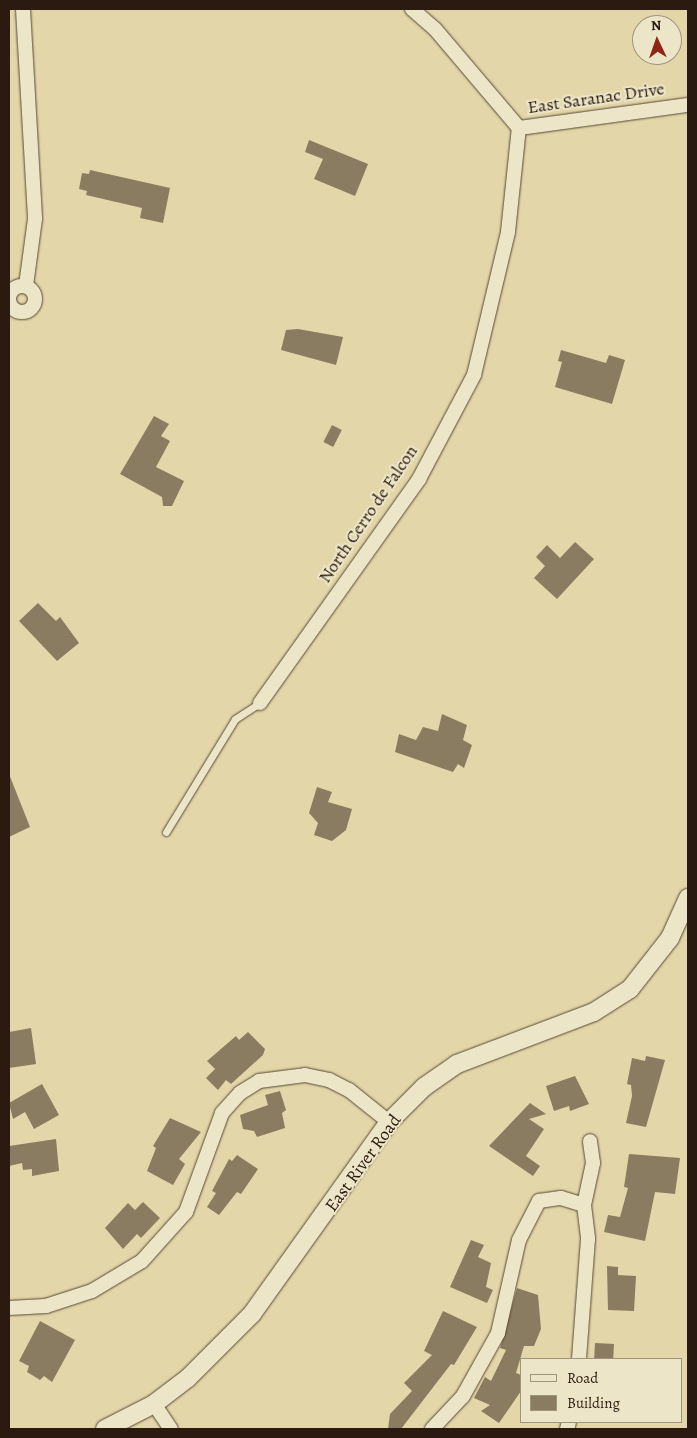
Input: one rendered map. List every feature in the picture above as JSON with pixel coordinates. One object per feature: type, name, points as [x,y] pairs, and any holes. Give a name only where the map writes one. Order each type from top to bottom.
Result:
[{"type":"street","points":[[22,9],[36,219],[26,286]]},
{"type":"street","name":"East Saranac Drive","points":[[412,9],[435,29],[519,128],[688,105]]},
{"type":"street","name":"North Cerro de Falcon","points":[[260,703],[418,479],[474,375],[508,232],[519,128]]},
{"type":"street","name":"East River Road","points":[[105,1429],[154,1404],[188,1378],[252,1314],[389,1122],[424,1087],[457,1064],[594,1012],[630,989],[670,938],[688,898]]},
{"type":"street","points":[[9,1308],[46,1306],[92,1291],[142,1261],[186,1212],[222,1113],[240,1093],[259,1081],[305,1075],[329,1080],[349,1090],[389,1122]]},
{"type":"street","points":[[579,1358],[588,1239],[584,1205],[593,1163],[590,1141]]},
{"type":"street","points":[[432,1429],[462,1396],[498,1333],[519,1240],[539,1201],[561,1198],[584,1205]]},
{"type":"street","points":[[154,1404],[171,1429]]},
{"type":"lane","points":[[166,832],[235,718],[260,703]]},
{"type":"building","points":[[309,140],[368,164],[355,196],[314,179],[323,159],[305,152]]},
{"type":"building","points":[[90,170],[170,188],[163,223],[140,218],[142,208],[86,195],[87,191],[79,189],[82,173],[89,174]]},
{"type":"building","points":[[298,329],[343,337],[336,365],[281,350],[286,330]]},
{"type":"building","points":[[561,350],[606,363],[609,355],[625,360],[612,404],[555,387],[562,362],[558,361]]},
{"type":"building","points":[[154,416],[169,424],[161,436],[170,441],[156,467],[184,481],[172,506],[163,506],[162,497],[120,474]]},
{"type":"building","points":[[332,425],[342,430],[333,447],[323,442]]},
{"type":"building","points":[[575,542],[594,559],[557,599],[534,578],[545,566],[536,557],[547,545],[560,558]]},
{"type":"building","points":[[38,603],[56,621],[60,617],[79,643],[57,661],[19,621]]},
{"type":"building","points":[[442,714],[467,725],[463,740],[472,745],[464,768],[458,764],[453,772],[395,752],[399,734],[416,740],[423,727],[438,731]]},
{"type":"building","points":[[9,774],[30,827],[9,837]]},
{"type":"building","points":[[317,787],[332,792],[328,802],[352,809],[346,830],[332,841],[314,835],[318,823],[309,813]]},
{"type":"building","points":[[31,1028],[36,1064],[9,1068],[9,1032]]},
{"type":"building","points":[[248,1032],[265,1049],[263,1055],[231,1084],[226,1080],[218,1090],[206,1078],[215,1069],[207,1061],[236,1036],[239,1040]]},
{"type":"building","points":[[646,1056],[665,1060],[646,1127],[626,1123],[632,1096],[631,1085],[627,1084],[632,1058],[645,1061]]},
{"type":"building","points":[[575,1076],[589,1104],[570,1111],[569,1106],[554,1111],[546,1086]]},
{"type":"building","points":[[42,1084],[59,1115],[34,1129],[25,1112],[13,1119],[9,1103]]},
{"type":"building","points":[[280,1091],[286,1110],[282,1113],[285,1128],[257,1137],[254,1131],[243,1129],[240,1115],[268,1105],[265,1095]]},
{"type":"building","points":[[530,1103],[546,1114],[529,1119],[544,1129],[526,1156],[540,1166],[533,1176],[489,1146]]},
{"type":"building","points":[[170,1118],[201,1132],[179,1159],[185,1164],[173,1185],[147,1171],[156,1148],[153,1146]]},
{"type":"building","points":[[56,1139],[59,1171],[32,1176],[32,1169],[23,1170],[22,1163],[9,1166],[9,1146]]},
{"type":"building","points":[[629,1154],[680,1158],[675,1194],[655,1192],[645,1241],[604,1232],[608,1215],[620,1217],[628,1188],[624,1187]]},
{"type":"building","points":[[237,1155],[258,1169],[241,1194],[237,1192],[219,1215],[207,1207],[216,1193],[212,1191],[229,1159],[232,1161]]},
{"type":"building","points":[[143,1202],[160,1218],[141,1238],[137,1234],[123,1249],[105,1228],[128,1203],[135,1210]]},
{"type":"building","points":[[471,1240],[484,1245],[478,1257],[491,1263],[486,1287],[493,1290],[487,1303],[450,1287]]},
{"type":"building","points":[[607,1266],[618,1267],[618,1275],[636,1276],[634,1311],[608,1310]]},
{"type":"building","points":[[517,1288],[538,1295],[541,1329],[534,1346],[524,1346],[516,1373],[520,1375],[520,1392],[499,1423],[481,1411],[490,1405],[474,1398],[485,1377],[491,1381],[506,1350],[500,1348]]},
{"type":"building","points":[[443,1311],[477,1327],[454,1365],[451,1364],[401,1429],[388,1429],[390,1414],[412,1391],[404,1383],[432,1355],[424,1351]]},
{"type":"building","points":[[40,1321],[75,1340],[52,1382],[44,1376],[40,1380],[27,1372],[29,1366],[19,1361]]},
{"type":"building","points":[[595,1343],[614,1344],[613,1358],[594,1358]]}]
